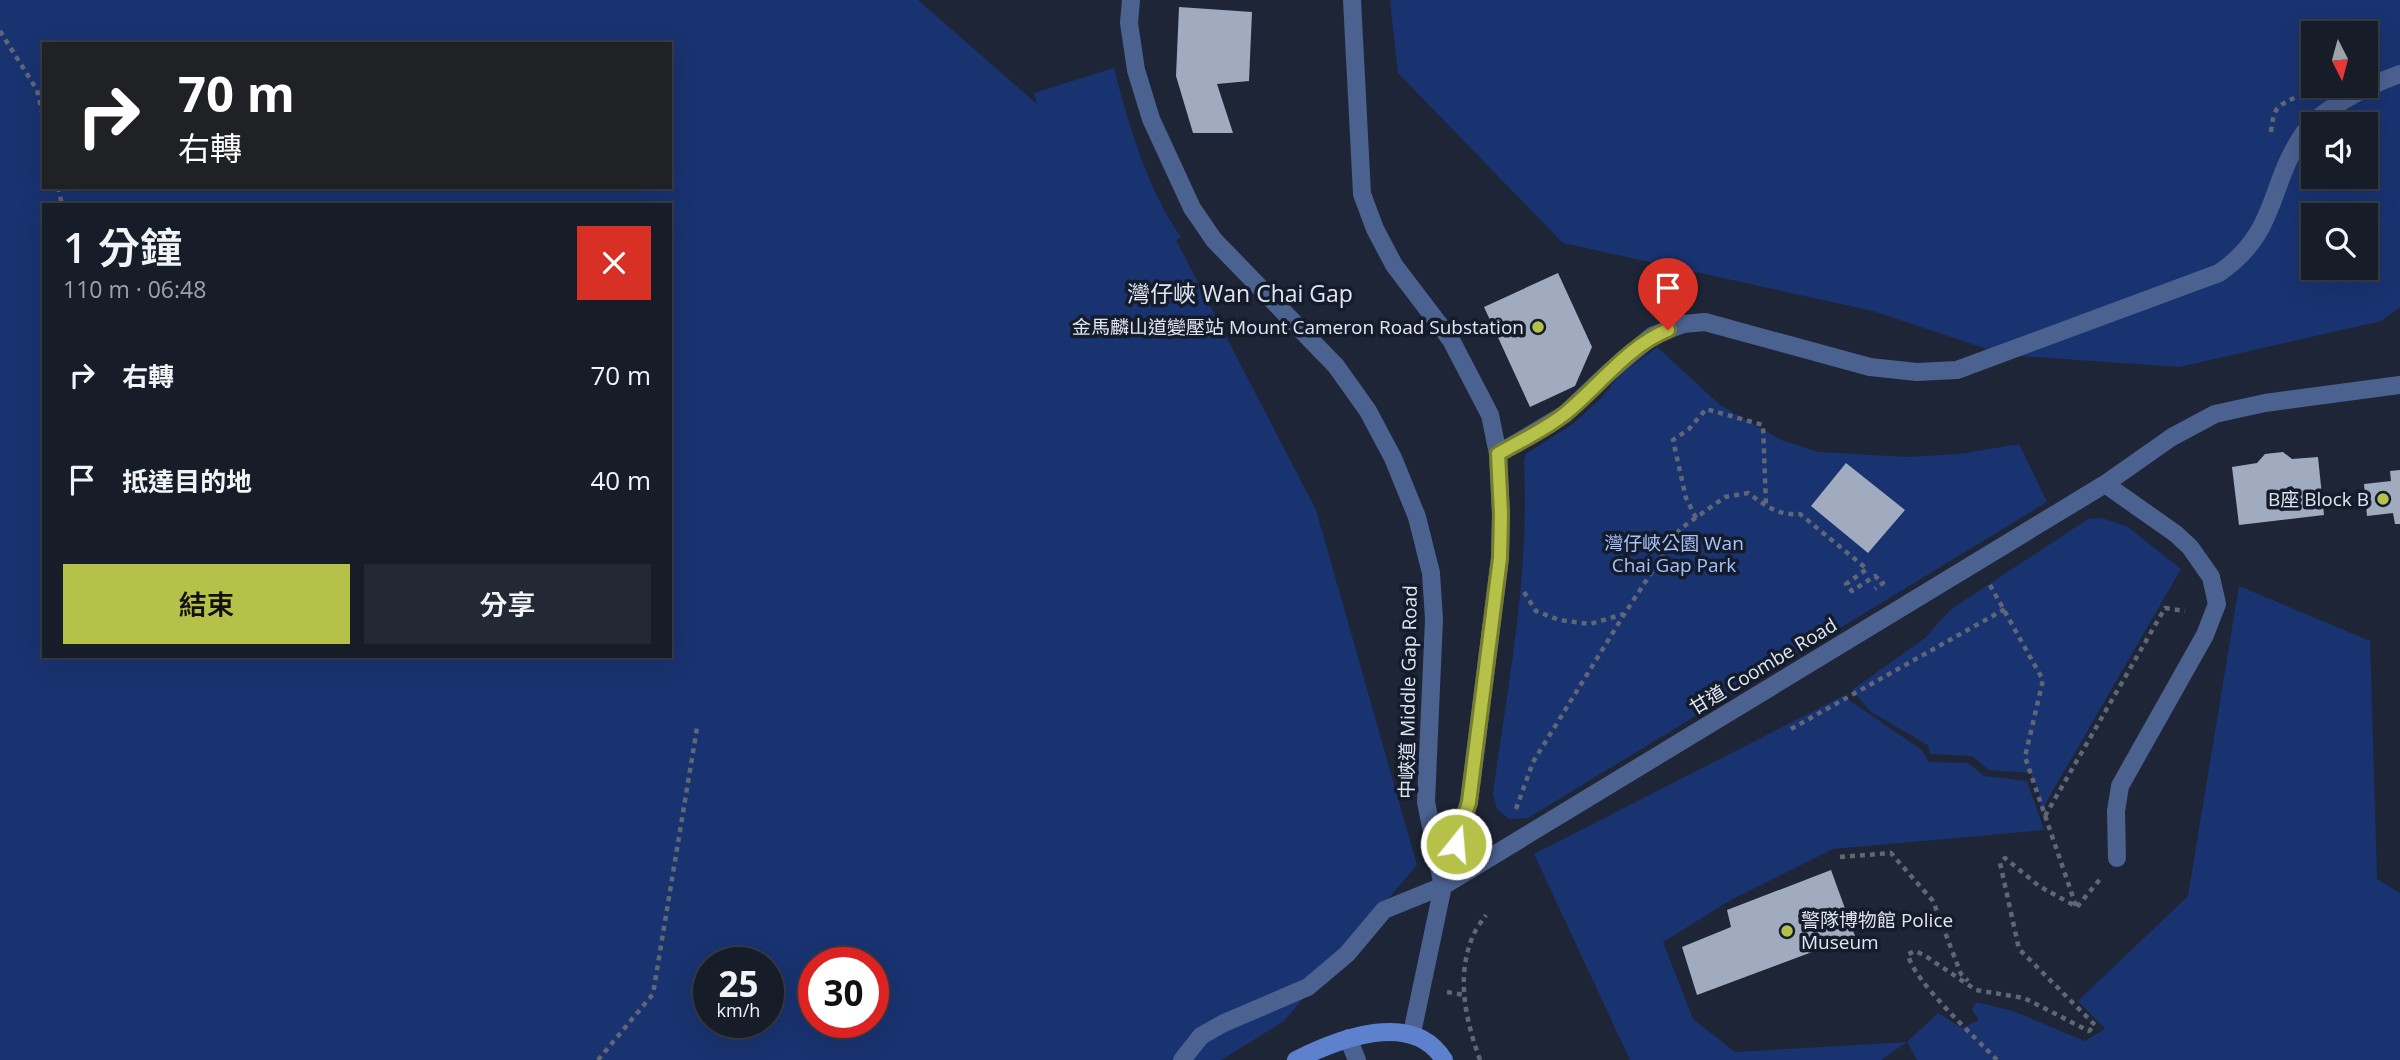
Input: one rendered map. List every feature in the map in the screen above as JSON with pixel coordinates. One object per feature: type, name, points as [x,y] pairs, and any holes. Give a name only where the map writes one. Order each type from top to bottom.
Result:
[{"type":"main road","points":[[1296,1060],[1348,1038],[1377,1032],[1412,1033],[1429,1041],[1444,1060]]},
{"type":"street","name":"中峽道 Middle Gap Road","points":[[1131,0],[1129,23],[1136,70],[1151,120],[1192,208],[1214,240],[1336,366],[1368,411],[1381,435],[1417,517],[1431,573],[1434,618],[1426,802],[1443,886]]},
{"type":"street","points":[[1352,0],[1362,194],[1375,229],[1394,265],[1451,340],[1490,415],[1498,454],[1500,558],[1469,802],[1443,886],[1412,1033]]},
{"type":"street","points":[[1498,454],[1565,414],[1652,336],[1683,324],[1705,322],[1870,367],[1917,372],[1957,370],[2219,273],[2234,262],[2258,234],[2293,152],[2312,124],[2345,101],[2400,74]]},
{"type":"street","name":"甘道 Coombe Road","points":[[1182,1060],[1201,1037],[1224,1023],[1308,987],[1347,954],[1384,910],[1443,886],[2105,484],[2172,437],[2215,414],[2265,403],[2400,385]]},
{"type":"street","points":[[2105,484],[2176,534],[2190,547],[2211,577],[2217,604],[2205,635],[2120,786],[2116,811],[2117,858]]},
{"type":"street","points":[[1348,1038],[1357,1060]]},
{"type":"path","points":[[0,31],[37,90],[42,111]]},
{"type":"path","points":[[1696,518],[1686,498],[1673,440],[1689,429],[1706,409],[1763,425],[1766,505]]},
{"type":"path","points":[[1501,850],[1533,762],[1625,613],[1680,529],[1725,497],[1748,492],[1774,511],[1789,515],[1800,514],[1867,569],[1846,583],[1852,591],[1875,576],[1883,583],[1867,594]]},
{"type":"path","points":[[1500,558],[1536,611],[1559,620],[1590,624],[1625,613]]},
{"type":"path","points":[[1983,575],[2043,680],[2025,757],[2077,908]]},
{"type":"path","points":[[2045,816],[2165,608],[2192,612]]},
{"type":"path","points":[[1791,729],[2004,609]]},
{"type":"path","points":[[598,1060],[653,994],[697,728]]},
{"type":"path","points":[[1840,857],[1891,853],[1933,901],[1961,974],[1976,990]]},
{"type":"path","points":[[1997,1060],[1922,980],[1908,959],[1908,954],[1915,951],[1924,955],[1976,990],[2024,998],[2090,1031],[2095,1025],[2019,949],[2000,863],[2005,858],[2039,886],[2077,908]]},
{"type":"path","points":[[2077,908],[2117,858]]},
{"type":"path","points":[[1480,1060],[1469,1029],[1464,995],[1465,965],[1472,937],[1486,915]]},
{"type":"green space","points":[[0,0],[918,0],[1037,104],[1034,93],[1114,68],[1149,178],[1181,237],[1176,240],[1316,510],[1417,865],[1284,1021],[1221,1060],[0,1060]]},
{"type":"green space","points":[[1390,0],[2400,0],[2400,307],[2381,321],[2179,367],[2005,355],[1873,311],[1563,243],[1398,73]]},
{"type":"green space","name":"灣仔峽公園 Wan Chai Gap Park","points":[[1657,347],[1720,405],[1781,440],[1818,452],[1906,457],[1959,454],[2019,444],[2047,502],[1528,818],[1509,819],[1497,809],[1493,794],[1521,587],[1526,454],[1574,423],[1602,397],[1618,377]]},
{"type":"green space","points":[[2102,518],[2128,527],[2181,569],[2041,811],[2039,792],[2030,773],[1989,770],[1972,756],[1930,754],[1928,745],[1871,712],[1852,690],[1925,638],[1950,610],[2088,519]]},
{"type":"green space","points":[[2239,586],[2370,641],[2377,879],[2400,893],[2400,1060],[1917,1060],[1907,1042],[1938,1013],[1962,1028],[1979,1020],[1972,1010],[1976,1002],[2013,1011],[2085,1041],[2105,1029],[2078,1001],[2188,896]]},
{"type":"green space","points":[[1843,696],[1922,750],[1929,762],[1968,763],[1984,776],[2027,781],[2044,830],[1833,849],[1729,901],[1663,942],[1693,1019],[1735,1052],[1907,1042],[1881,1060],[1630,1060],[1534,854]]},
{"type":"building","points":[[1179,7],[1252,12],[1249,81],[1217,84],[1233,133],[1193,133],[1176,76]]},
{"type":"building","name":"金馬麟山道變壓站 Mount Cameron Road Substation","points":[[1558,273],[1592,347],[1575,386],[1530,407],[1484,307]]},
{"type":"building","points":[[2283,452],[2292,459],[2318,457],[2324,515],[2239,525],[2232,467],[2257,463],[2265,454]]},
{"type":"building","points":[[1846,463],[1905,510],[1868,553],[1811,506]]},
{"type":"building","name":"B座 Block B","points":[[2400,470],[2400,524],[2395,524],[2393,513],[2367,516],[2364,484],[2391,481],[2390,471]]},
{"type":"building","name":"警隊博物館 Police Museum","points":[[1831,870],[1855,936],[1697,995],[1682,947],[1731,927],[1727,910]]},
{"type":"place","name":"金馬麟山道變壓站 Mount Cameron Road Substation","points":[[1538,327]]},
{"type":"place","name":"B座 Block B","points":[[2383,499]]},
{"type":"place","name":"警隊博物館 Police Museum","points":[[1787,931]]},
{"type":"district","name":"灣仔峽 Wan Chai Gap","points":[[1240,294]]},
{"type":"route","points":[[1456,844],[1469,802],[1494,616],[1500,558],[1498,454],[1565,414],[1652,336],[1668,330]]}]
